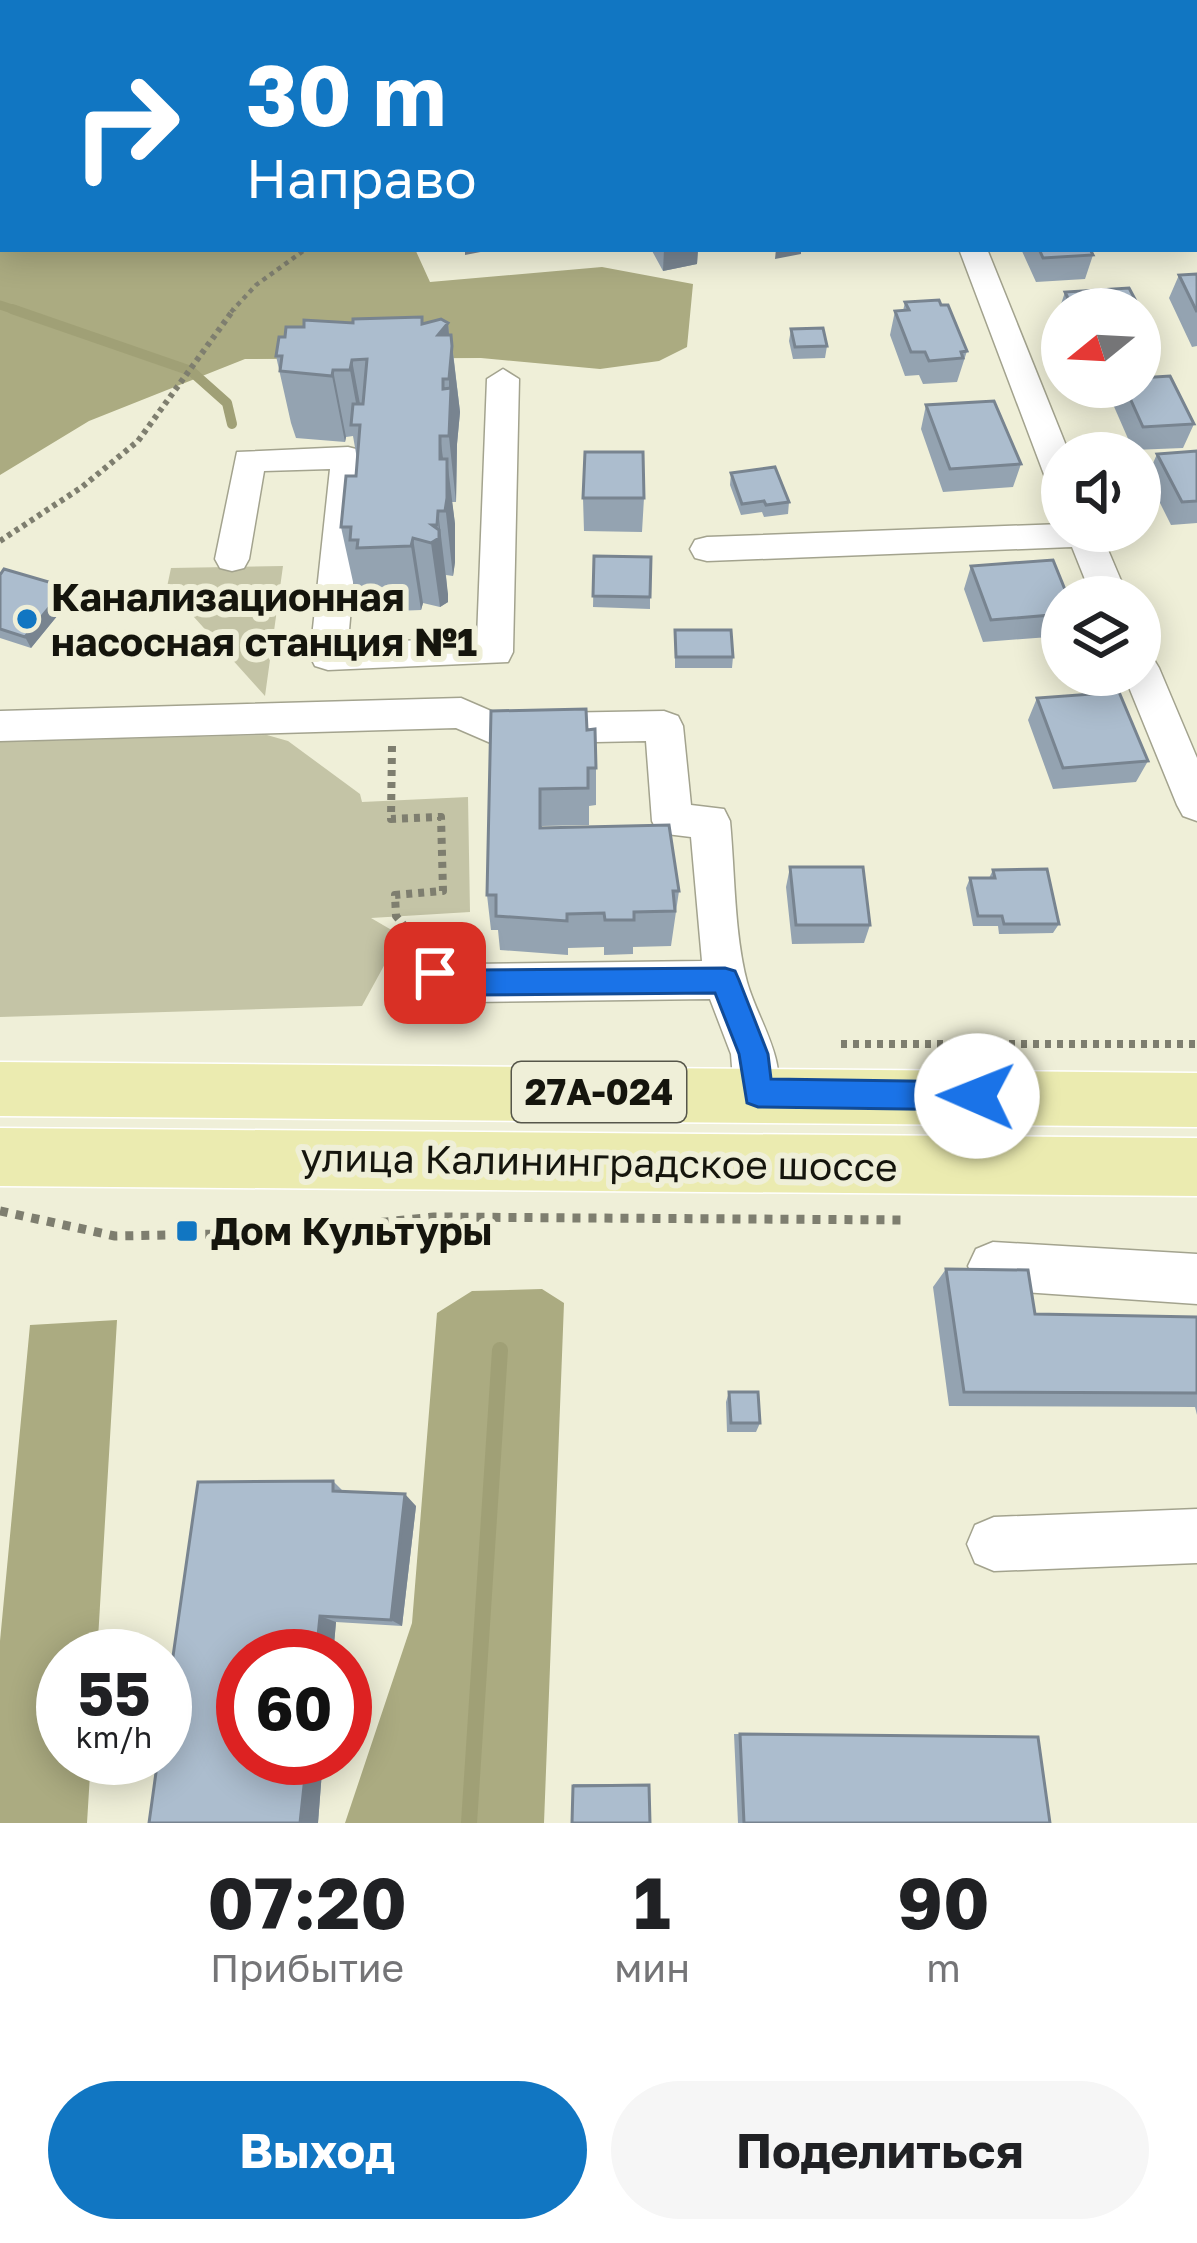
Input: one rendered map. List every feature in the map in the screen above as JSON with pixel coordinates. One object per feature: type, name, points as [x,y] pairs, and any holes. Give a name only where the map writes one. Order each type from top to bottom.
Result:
[{"type":"main road","name":"улица Калининградское шоссе","points":[[0,1089],[754,1068],[1197,1100]]},
{"type":"main road","name":"улица Калининградское шоссе","points":[[0,1157],[1197,1167]]},
{"type":"street","points":[[974,252],[1044,432]]},
{"type":"street","points":[[232,559],[249,460],[347,458],[328,656],[495,652],[503,379]]},
{"type":"street","points":[[707,549],[1041,535]]},
{"type":"street","points":[[461,713],[463,653]]},
{"type":"street","points":[[1152,696],[1197,805]]},
{"type":"street","points":[[0,726],[461,713],[493,729],[664,725],[672,821],[710,821],[725,980],[754,1068]]},
{"type":"street","points":[[435,973],[470,982],[725,980]]},
{"type":"street","points":[[993,1266],[1197,1279]]},
{"type":"street","points":[[994,1544],[1197,1536]]},
{"type":"path","points":[[0,541],[122,457],[153,424],[222,318],[302,252]]},
{"type":"path","points":[[392,778],[391,819],[441,817],[443,891],[395,895],[396,916],[414,934]]},
{"type":"path","points":[[754,1068],[1197,1044]]},
{"type":"path","points":[[0,1211],[116,1236],[277,1233],[434,1217],[911,1220]]},
{"type":"green space","points":[[0,252],[416,252],[430,282],[602,267],[693,284],[687,347],[659,361],[600,369],[481,358],[245,359],[89,421],[0,475]]},
{"type":"green space","points":[[283,566],[265,696],[167,587],[171,568]]},
{"type":"green space","points":[[267,735],[288,741],[360,794],[362,802],[468,797],[470,912],[371,918],[407,939],[392,951],[362,1006],[0,1017],[0,742]]},
{"type":"green space","points":[[542,1289],[564,1303],[544,1823],[345,1823],[358,1785],[372,1785],[372,1742],[412,1623],[437,1313],[472,1291]]},
{"type":"green space","points":[[117,1320],[99,1629],[36,1629],[36,1785],[89,1785],[87,1823],[0,1823],[0,1641],[30,1325]]},
{"type":"building","points":[[1040,252],[1093,255],[1043,258]]},
{"type":"building","points":[[1197,274],[1197,312],[1179,275]]},
{"type":"building","points":[[939,300],[948,305],[967,351],[961,352],[963,358],[929,361],[925,352],[911,352],[895,311],[909,310],[905,302]]},
{"type":"building","points":[[422,317],[422,324],[441,319],[448,323],[438,335],[451,335],[452,346],[449,379],[443,379],[443,389],[451,388],[449,436],[440,436],[440,459],[447,459],[447,498],[445,511],[438,511],[437,525],[432,525],[439,530],[439,538],[431,543],[413,538],[411,546],[357,548],[358,540],[350,540],[351,527],[341,527],[346,476],[356,476],[360,425],[351,425],[353,404],[363,404],[367,359],[352,360],[350,370],[333,370],[332,376],[280,371],[279,337],[285,337],[286,327],[304,327],[304,320],[353,323],[353,319]]},
{"type":"building","points":[[823,328],[827,346],[795,347],[791,329]]},
{"type":"building","points":[[1170,376],[1194,424],[1143,427],[1134,408],[1161,408],[1161,377]]},
{"type":"building","points":[[994,401],[1021,464],[950,469],[926,405]]},
{"type":"building","points":[[1197,451],[1197,501],[1182,502],[1161,454]]},
{"type":"building","points":[[585,452],[643,452],[644,498],[583,498]]},
{"type":"building","points":[[775,467],[789,502],[742,504],[731,473]]},
{"type":"building","points":[[594,556],[651,557],[650,597],[593,596]]},
{"type":"building","points":[[1053,560],[1059,576],[1041,576],[1041,616],[991,620],[971,566]]},
{"type":"building","name":"Канализационная насосная станция №1","points":[[4,569],[66,587],[25,637],[0,629]]},
{"type":"building","points":[[675,630],[731,630],[733,657],[676,657]]},
{"type":"building","points":[[1121,696],[1148,761],[1063,768],[1037,698]]},
{"type":"building","points":[[586,709],[587,730],[595,729],[596,768],[588,768],[588,788],[540,789],[540,828],[669,825],[679,891],[673,891],[675,911],[634,912],[634,920],[605,920],[604,913],[567,914],[567,921],[496,916],[496,895],[487,895],[491,711]]},
{"type":"building","points":[[790,867],[863,867],[870,925],[796,925]]},
{"type":"building","points":[[1047,869],[1059,924],[1004,924],[1002,916],[978,916],[970,878],[995,878],[993,870]]},
{"type":"building","points":[[946,1269],[1028,1270],[1035,1314],[1197,1317],[1197,1393],[964,1392]]},
{"type":"building","points":[[729,1392],[758,1392],[760,1423],[731,1423]]},
{"type":"building","points":[[333,1481],[333,1491],[405,1494],[391,1620],[320,1616],[319,1629],[216,1629],[216,1785],[304,1785],[300,1823],[149,1823],[154,1785],[192,1785],[192,1629],[177,1629],[198,1482]]},
{"type":"building","points":[[740,1734],[1038,1737],[1050,1823],[744,1823]]},
{"type":"building","points":[[649,1785],[650,1823],[572,1823],[573,1786]]},
{"type":"waterway","points":[[0,305],[12,309]]},
{"type":"waterway","points":[[12,309],[21,312]]},
{"type":"waterway","points":[[12,309],[191,371],[227,403],[232,424]]},
{"type":"waterway","points":[[469,1823],[500,1350]]},
{"type":"place","name":"Канализационная насосная станция №1","points":[[27,619]]},
{"type":"place","name":"Дом Культуры","points":[[187,1231]]},
{"type":"route","points":[[435,973],[470,982],[725,980],[753,1054],[758,1093],[977,1096]]}]
